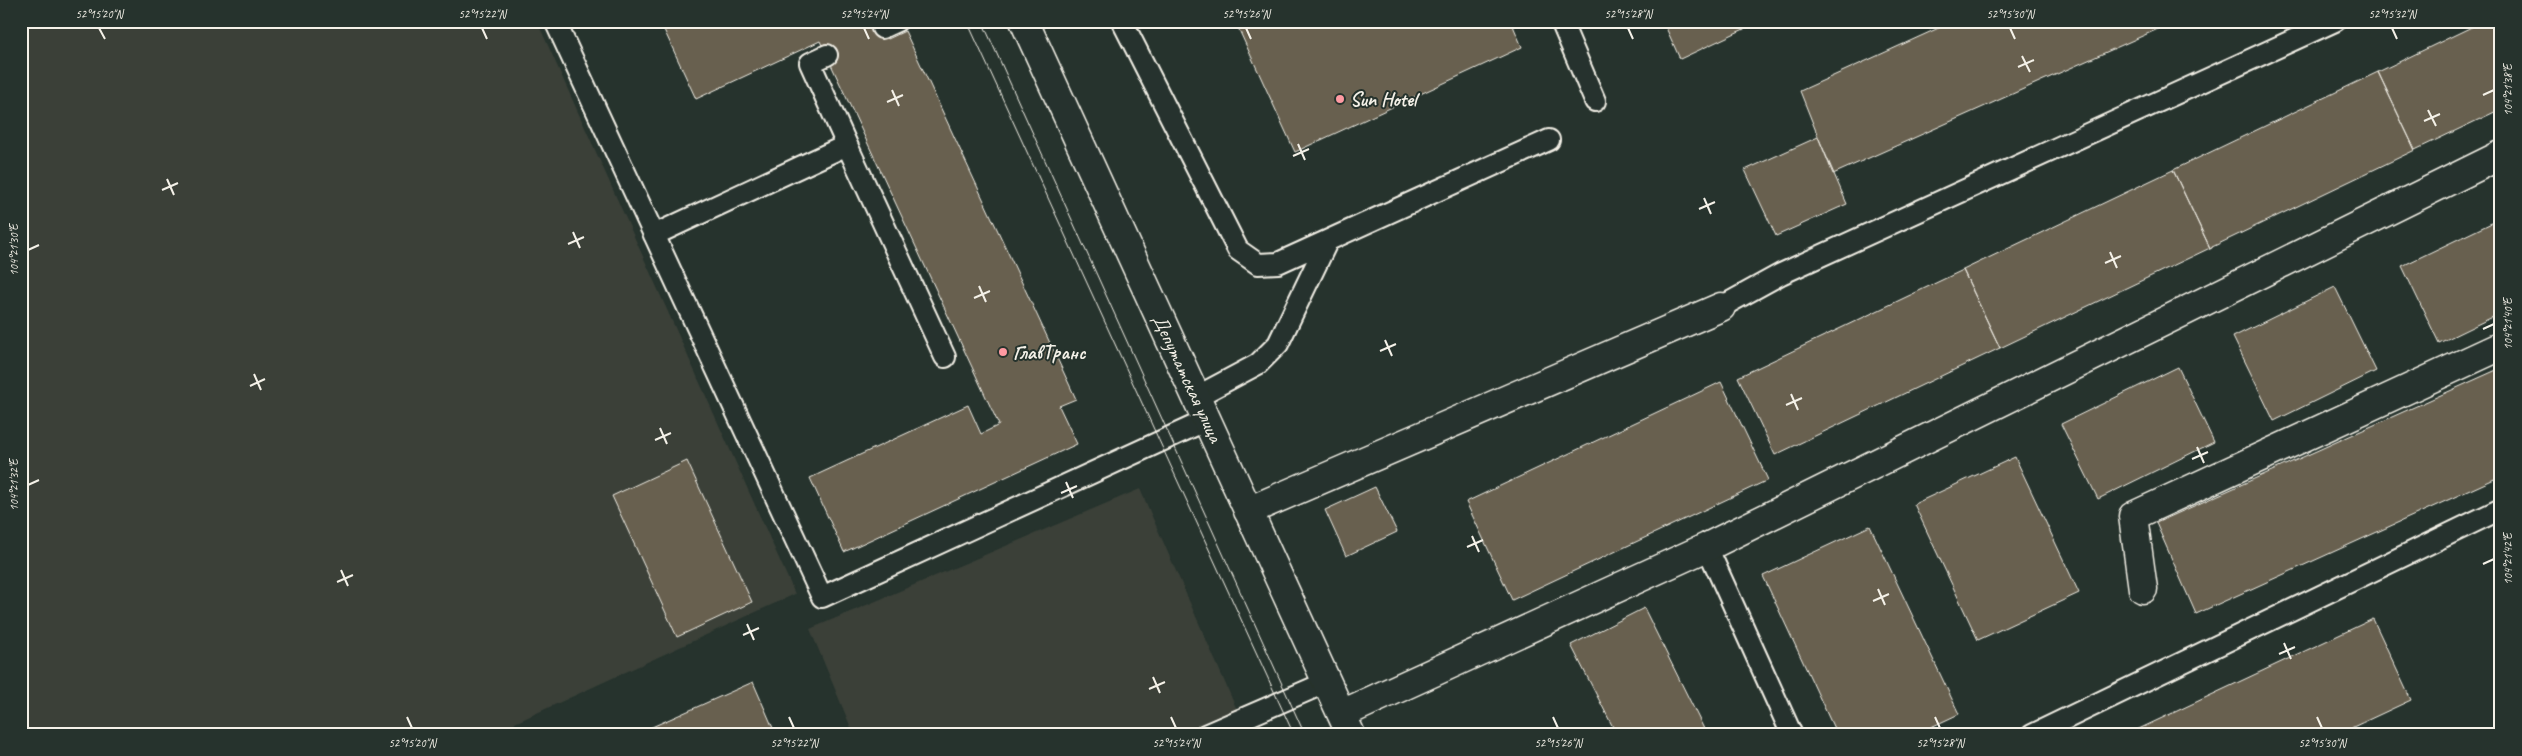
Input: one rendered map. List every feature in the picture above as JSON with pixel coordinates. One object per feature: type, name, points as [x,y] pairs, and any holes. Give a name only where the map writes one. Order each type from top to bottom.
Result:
[{"type":"street","name":"Депутатская улица","points":[[1024,21],[1346,724]]},
{"type":"street","points":[[1346,724],[2501,155]]},
{"type":"street","points":[[1248,511],[1721,307]]},
{"type":"street","points":[[2144,589],[2133,516],[2501,346]]},
{"type":"lane","points":[[555,21],[822,597],[1202,409],[1258,364],[1278,344],[1327,242]]},
{"type":"lane","points":[[1122,21],[1238,250],[1258,264],[1278,263],[1550,140]]},
{"type":"lane","points":[[1561,21],[1595,101]]},
{"type":"lane","points":[[1721,307],[1782,274],[2335,21]]},
{"type":"lane","points":[[827,55],[810,63],[945,357]]},
{"type":"lane","points":[[654,235],[847,145]]},
{"type":"lane","points":[[2032,735],[2501,509]]},
{"type":"lane","points":[[1707,546],[1792,735]]},
{"type":"lane","points":[[1205,735],[1326,682]]},
{"type":"shaded area","points":[[21,21],[537,21],[795,594],[489,735],[21,735]]},
{"type":"shaded area","points":[[1140,489],[1248,735],[854,735],[810,629]]},
{"type":"building","points":[[660,21],[879,21],[888,39],[905,31],[1076,399],[1059,406],[1077,444],[844,552],[810,478],[968,405],[981,434],[999,425],[820,41],[696,99]]},
{"type":"building","name":"Sun Hotel","points":[[1235,21],[1511,21],[1522,47],[1295,152]]},
{"type":"building","points":[[1663,21],[1761,21],[1680,59]]},
{"type":"building","points":[[1954,21],[2176,21],[1833,174],[1800,91]]},
{"type":"building","points":[[2484,21],[2501,21],[2501,109],[2415,150],[2378,72]]},
{"type":"building","points":[[2378,72],[2415,150],[2210,248],[2173,170]]},
{"type":"building","points":[[1818,137],[1847,204],[1776,236],[1745,170]]},
{"type":"building","points":[[2173,170],[2210,248],[2000,348],[1963,270]]},
{"type":"building","points":[[2500,219],[2501,313],[2439,343],[2402,266]]},
{"type":"building","points":[[1963,270],[2000,348],[1775,455],[1738,377]]},
{"type":"building","points":[[2335,287],[2376,371],[2274,421],[2233,337]]},
{"type":"building","points":[[2178,367],[2214,442],[2098,499],[2061,424]]},
{"type":"building","points":[[2501,368],[2501,476],[2196,614],[2156,523]]},
{"type":"building","points":[[1721,382],[1768,480],[1512,600],[1466,502]]},
{"type":"building","points":[[2015,457],[2079,593],[1978,640],[1914,504]]},
{"type":"building","points":[[687,461],[752,602],[677,637],[612,496]]},
{"type":"building","points":[[1375,487],[1397,532],[1346,556],[1325,510]]},
{"type":"building","points":[[1870,526],[1959,714],[1914,735],[1837,735],[1763,576]]},
{"type":"building","points":[[1644,608],[1707,735],[1617,735],[1571,645]]},
{"type":"building","points":[[2373,619],[2411,700],[2336,735],[2126,735]]},
{"type":"building","points":[[753,682],[776,735],[634,735]]},
{"type":"tram line","points":[[967,21],[1294,735]]},
{"type":"tram line","points":[[982,21],[1305,735]]},
{"type":"place","name":"Sun Hotel","points":[[1340,99]]},
{"type":"place","name":"ГлавТранс","points":[[1003,352]]}]
